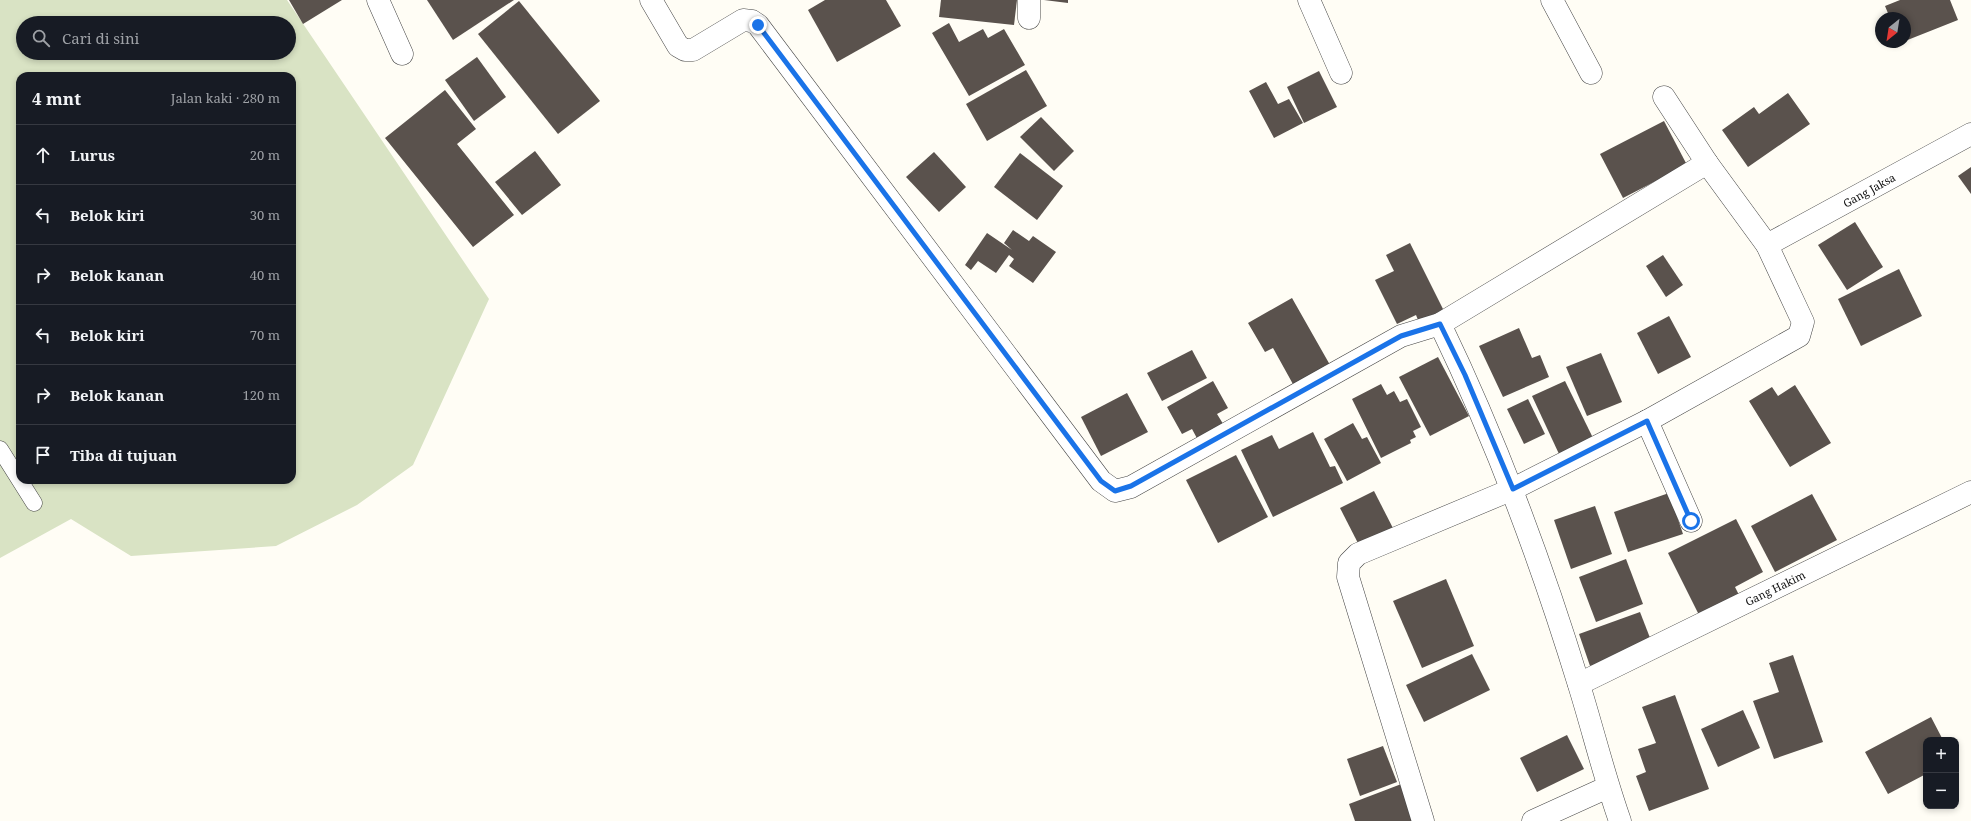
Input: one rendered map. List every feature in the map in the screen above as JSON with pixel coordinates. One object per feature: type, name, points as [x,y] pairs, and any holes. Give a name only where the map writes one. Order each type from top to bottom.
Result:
[{"type":"street","points":[[378,0],[402,54]]},
{"type":"street","points":[[651,0],[678,46],[685,50],[693,50],[743,20],[752,21],[758,25],[1101,481],[1115,491],[1131,486],[1401,336],[1440,324],[1707,163]]},
{"type":"street","points":[[1309,0],[1340,73]]},
{"type":"street","points":[[1552,0],[1591,73]]},
{"type":"street","points":[[1423,821],[1348,577],[1348,563],[1358,554],[1513,489],[1647,421],[1799,336],[1803,322],[1767,245],[1707,163],[1664,97]]},
{"type":"street","name":"Gang Jaksa","points":[[1767,245],[1971,134]]},
{"type":"street","points":[[1440,324],[1465,375],[1513,489],[1579,684],[1608,786],[1620,821]]},
{"type":"street","points":[[1647,421],[1691,521]]},
{"type":"street","name":"Gang Hakim","points":[[1579,684],[1971,492]]},
{"type":"street","points":[[1533,821],[1608,786]]},
{"type":"lane","points":[[0,449],[16,474]]},
{"type":"lane","points":[[22,484],[34,503]]},
{"type":"green space","points":[[0,0],[287,0],[489,299],[413,465],[357,505],[276,546],[131,556],[71,519],[0,558]]},
{"type":"building","points":[[289,0],[342,0],[303,24]]},
{"type":"building","points":[[427,0],[514,0],[453,40]]},
{"type":"building","points":[[825,0],[886,0],[901,26],[837,62],[808,10]]},
{"type":"building","points":[[941,0],[1017,0],[1014,25],[939,17]]},
{"type":"building","points":[[1044,0],[1068,0],[1068,3]]},
{"type":"building","points":[[1900,0],[1950,0],[1958,20],[1911,39],[1911,12],[1888,12],[1885,6]]},
{"type":"building","points":[[519,1],[600,101],[558,134],[478,34]]},
{"type":"building","points":[[949,23],[959,42],[983,29],[988,38],[1004,29],[1025,65],[969,96],[932,33]]},
{"type":"building","points":[[477,57],[506,97],[474,121],[445,80]]},
{"type":"building","points":[[1026,70],[1047,106],[987,141],[966,104]]},
{"type":"building","points":[[1319,71],[1337,107],[1304,123],[1287,87]]},
{"type":"building","points":[[1266,82],[1278,104],[1289,99],[1303,123],[1274,138],[1249,91]]},
{"type":"building","points":[[445,90],[476,129],[457,144],[514,215],[473,247],[385,138]]},
{"type":"building","points":[[1788,93],[1810,124],[1748,167],[1722,130],[1754,107],[1759,114]]},
{"type":"building","points":[[1041,117],[1074,151],[1054,171],[1020,137]]},
{"type":"building","points":[[1664,121],[1687,165],[1623,198],[1600,154]]},
{"type":"building","points":[[535,151],[561,185],[522,215],[495,182]]},
{"type":"building","points":[[934,152],[966,187],[939,212],[906,177]]},
{"type":"building","points":[[1020,153],[1063,186],[1037,220],[994,187]]},
{"type":"building","points":[[1971,167],[1971,194],[1958,176]]},
{"type":"building","points":[[1855,222],[1883,267],[1847,290],[1818,245]]},
{"type":"building","points":[[1013,230],[1029,241],[1033,236],[1056,252],[1033,283],[1009,266],[1014,259],[1009,255],[996,273],[978,261],[971,270],[965,265],[987,233],[1012,250],[1004,243]]},
{"type":"building","points":[[1410,243],[1445,313],[1420,325],[1416,315],[1397,324],[1375,280],[1394,271],[1386,255]]},
{"type":"building","points":[[1663,255],[1683,285],[1666,297],[1646,266]]},
{"type":"building","points":[[1899,269],[1922,316],[1861,346],[1838,299]]},
{"type":"building","points":[[1292,298],[1334,372],[1294,386],[1273,348],[1265,352],[1248,323]]},
{"type":"building","points":[[1669,316],[1691,357],[1658,374],[1637,333]]},
{"type":"building","points":[[1519,328],[1532,358],[1540,355],[1549,377],[1503,397],[1479,346]]},
{"type":"building","points":[[1192,350],[1207,378],[1162,401],[1147,373]]},
{"type":"building","points":[[1601,353],[1622,402],[1587,416],[1566,367]]},
{"type":"building","points":[[1438,357],[1469,416],[1430,436],[1399,377]]},
{"type":"building","points":[[1213,381],[1228,408],[1217,414],[1225,427],[1199,442],[1192,429],[1182,434],[1167,407]]},
{"type":"building","points":[[1565,381],[1593,438],[1559,454],[1532,396]]},
{"type":"building","points":[[1381,384],[1387,395],[1394,391],[1400,402],[1407,399],[1421,427],[1413,431],[1416,437],[1410,440],[1411,443],[1381,458],[1352,399]]},
{"type":"building","points":[[1795,385],[1831,443],[1790,467],[1749,401],[1772,387],[1778,396]]},
{"type":"building","points":[[1127,393],[1148,432],[1101,456],[1081,417]]},
{"type":"building","points":[[1528,399],[1545,434],[1524,444],[1507,409]]},
{"type":"building","points":[[1353,423],[1362,439],[1367,437],[1381,463],[1347,481],[1324,439]]},
{"type":"building","points":[[1313,432],[1330,467],[1335,466],[1343,483],[1273,517],[1241,450],[1272,435],[1279,449]]},
{"type":"building","points":[[1236,455],[1268,517],[1218,543],[1186,480]]},
{"type":"building","points":[[1374,491],[1396,534],[1362,551],[1340,508]]},
{"type":"building","points":[[1669,493],[1683,534],[1628,552],[1614,512]]},
{"type":"building","points":[[1812,494],[1837,540],[1775,572],[1751,526]]},
{"type":"building","points":[[1595,506],[1612,554],[1571,569],[1554,520]]},
{"type":"building","points":[[1736,519],[1763,572],[1735,587],[1739,595],[1699,615],[1668,553]]},
{"type":"building","points":[[1626,559],[1643,604],[1596,622],[1579,577]]},
{"type":"building","points":[[1446,579],[1474,646],[1422,668],[1393,601]]},
{"type":"building","points":[[1640,612],[1652,643],[1590,666],[1579,634]]},
{"type":"building","points":[[1472,654],[1490,690],[1424,722],[1406,685]]},
{"type":"building","points":[[1793,655],[1823,742],[1774,759],[1753,701],[1779,692],[1769,663]]},
{"type":"building","points":[[1675,695],[1709,789],[1649,811],[1636,776],[1646,772],[1638,749],[1656,743],[1642,707]]},
{"type":"building","points":[[1743,710],[1760,748],[1718,767],[1701,729]]},
{"type":"building","points":[[1931,717],[1941,737],[1923,737],[1923,776],[1888,794],[1865,752]]},
{"type":"building","points":[[1567,735],[1584,769],[1537,792],[1520,758]]},
{"type":"building","points":[[1383,746],[1397,782],[1360,796],[1347,759]]},
{"type":"building","points":[[1404,783],[1419,821],[1355,821],[1349,804]]},
{"type":"route","points":[[758,25],[1101,481],[1115,491],[1131,486],[1401,336],[1440,324],[1465,375],[1513,489],[1647,421],[1691,521]]}]
